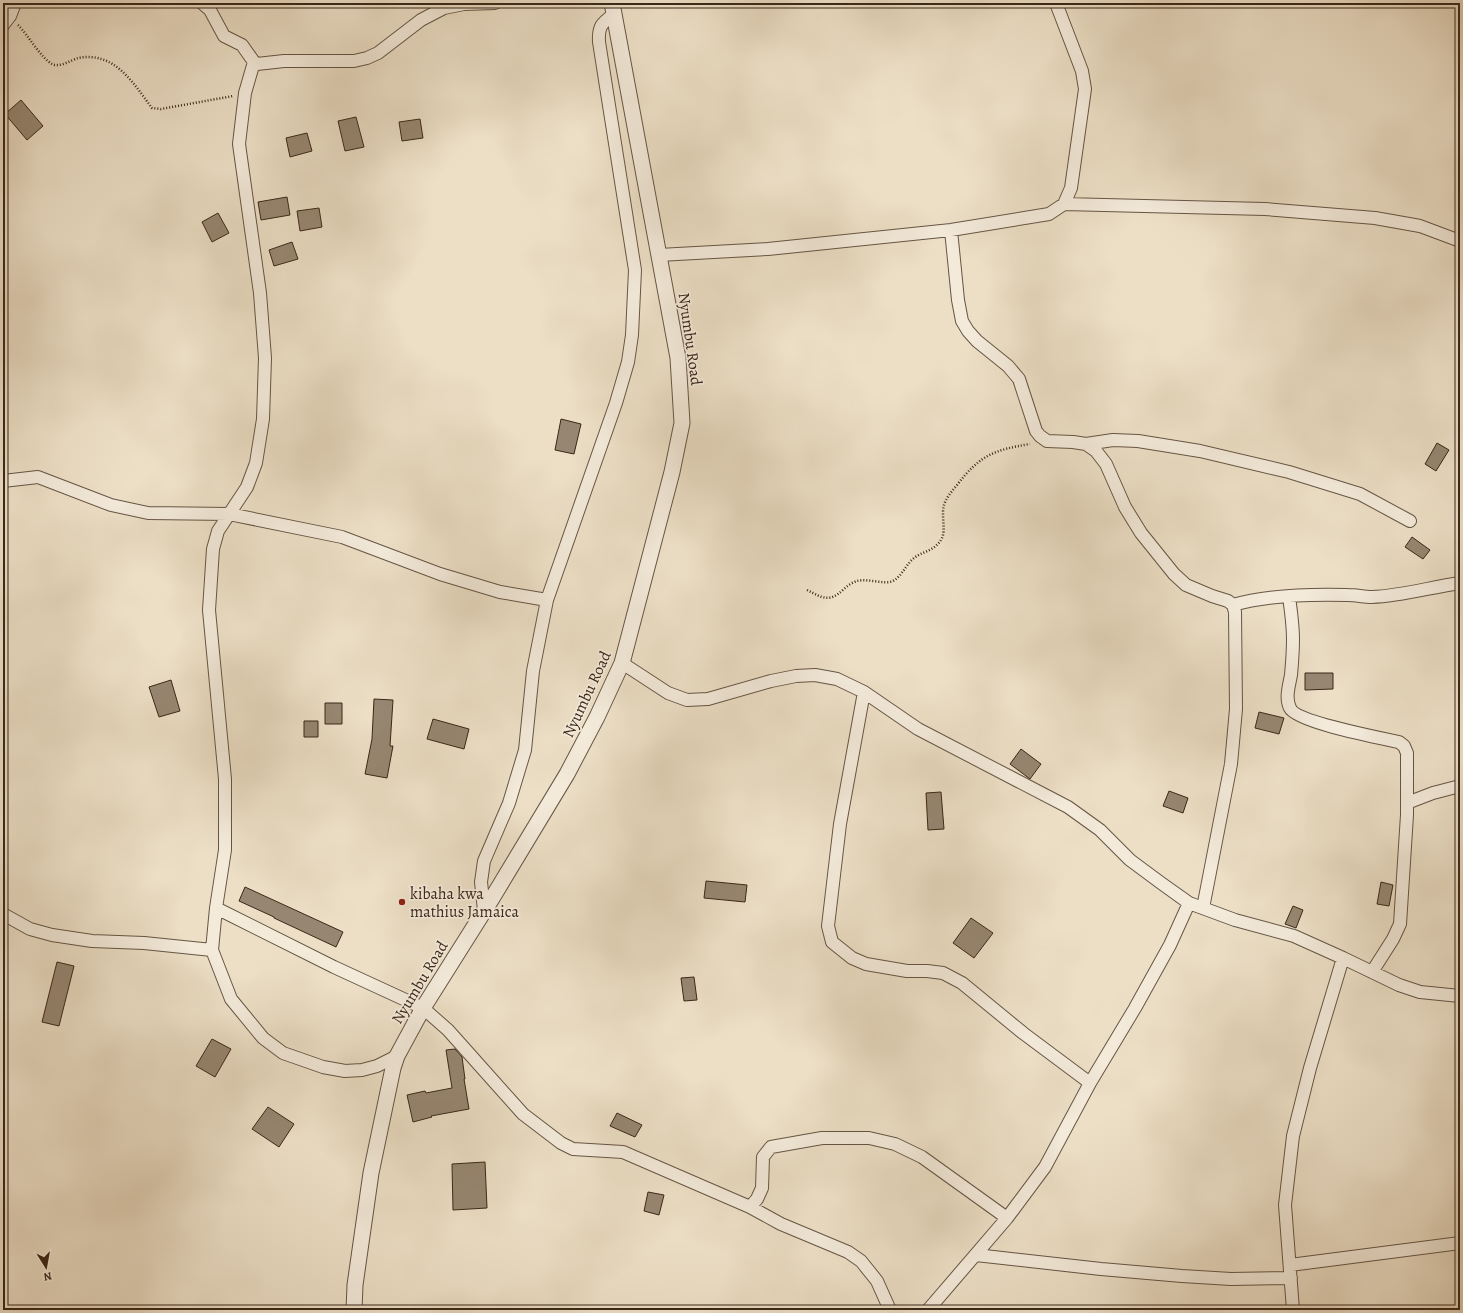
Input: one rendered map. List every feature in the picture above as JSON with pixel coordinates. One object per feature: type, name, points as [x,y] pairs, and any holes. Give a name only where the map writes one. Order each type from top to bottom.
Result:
[{"type":"street","points":[[6,20],[16,3]]},
{"type":"street","points":[[208,5],[224,36],[242,46],[257,64],[284,61],[354,61],[367,58],[378,53],[421,20],[444,8],[464,4],[495,3]]},
{"type":"street","points":[[659,255],[768,250],[951,230],[1049,214],[1064,204],[1071,188],[1085,89],[1082,71],[1056,3]]},
{"type":"street","points":[[484,910],[481,882],[484,861],[509,802],[525,750],[533,671],[547,600],[616,403],[628,362],[632,335],[635,270],[598,32],[613,8]]},
{"type":"street","name":"Nyumbu Road","points":[[354,1310],[355,1285],[371,1173],[393,1068],[423,1008],[567,774],[622,663],[672,472],[682,423],[678,358],[613,8]]},
{"type":"street","points":[[254,62],[245,94],[239,144],[260,293],[265,358],[263,419],[256,463],[247,487],[218,531],[213,549],[209,610],[225,779],[225,850],[216,908],[212,950],[231,999],[263,1038],[283,1053],[322,1067],[344,1071],[362,1070],[378,1066],[398,1056]]},
{"type":"street","points":[[1064,204],[1265,209],[1375,218],[1420,226],[1460,241]]},
{"type":"street","points":[[951,230],[958,300],[962,321],[977,342],[1008,366],[1019,379],[1036,431],[1047,441],[1086,444],[1113,440],[1138,441],[1215,454],[1289,472],[1360,494],[1410,521]]},
{"type":"street","points":[[1086,444],[1096,451],[1106,464],[1125,507],[1141,533],[1174,574],[1186,585],[1228,601],[1233,605],[1235,612],[1236,709],[1231,764],[1203,908]]},
{"type":"street","points":[[3,481],[38,477],[111,505],[148,513],[229,514],[342,537],[440,574],[500,592],[547,600]]},
{"type":"street","points":[[1233,605],[1248,600],[1289,597],[1349,595],[1372,597],[1411,593],[1460,584]]},
{"type":"street","points":[[1289,597],[1294,640],[1291,676],[1287,694],[1288,704],[1291,710],[1298,716],[1337,728],[1399,742],[1404,746],[1407,753],[1407,804],[1400,924],[1393,939],[1372,972]]},
{"type":"street","points":[[622,663],[668,693],[687,700],[708,699],[771,681],[796,676],[815,675],[837,679],[864,692],[918,729],[1068,806],[1100,830],[1130,860],[1160,884],[1189,902],[1235,920],[1294,936],[1399,985],[1420,992],[1460,996]]},
{"type":"street","points":[[864,692],[840,824],[828,926],[832,942],[852,958],[866,964],[907,971],[943,973],[962,983],[1023,1033],[1090,1083]]},
{"type":"street","points":[[1407,804],[1433,793],[1460,786]]},
{"type":"street","points":[[928,1310],[1007,1218],[1045,1167],[1090,1083],[1170,945],[1189,902]]},
{"type":"street","points":[[216,908],[334,967],[423,1008],[448,1030],[523,1114],[560,1143],[573,1149],[623,1152],[750,1207],[781,1224],[848,1252],[861,1261],[877,1281],[890,1310]]},
{"type":"street","points":[[3,914],[30,929],[52,935],[92,941],[144,943],[212,950]]},
{"type":"street","points":[[1293,1310],[1284,1205],[1293,1136],[1310,1068],[1343,958]]},
{"type":"street","points":[[750,1207],[757,1199],[762,1188],[763,1157],[771,1147],[822,1138],[869,1138],[895,1144],[922,1157],[1007,1218]]},
{"type":"street","points":[[976,1255],[1101,1269],[1231,1279],[1290,1272],[1460,1243]]},
{"type":"path","points":[[6,20],[28,35],[42,54],[53,64],[59,65],[79,58],[92,58],[110,62],[124,72],[152,108],[162,109],[245,94]]},
{"type":"path","points":[[807,590],[822,598],[828,598],[836,596],[856,580],[889,582],[898,578],[912,559],[930,551],[942,539],[944,505],[949,494],[967,471],[994,452],[1015,446],[1047,441]]},
{"type":"building","points":[[21,100],[43,126],[27,140],[5,114]]},
{"type":"building","points":[[356,117],[364,147],[345,151],[338,121]]},
{"type":"building","points":[[420,119],[423,138],[402,141],[399,122]]},
{"type":"building","points":[[307,133],[312,151],[290,157],[286,138]]},
{"type":"building","points":[[287,197],[290,215],[261,220],[258,202]]},
{"type":"building","points":[[319,208],[322,227],[300,231],[297,211]]},
{"type":"building","points":[[218,213],[229,233],[212,242],[202,222]]},
{"type":"building","points":[[292,242],[298,259],[274,266],[269,250]]},
{"type":"building","points":[[561,419],[581,424],[574,454],[555,450]]},
{"type":"building","points":[[1437,443],[1449,450],[1436,471],[1425,464]]},
{"type":"building","points":[[1412,537],[1430,550],[1423,559],[1405,547]]},
{"type":"building","points":[[1305,673],[1333,673],[1333,689],[1305,690]]},
{"type":"building","points":[[171,680],[180,711],[159,717],[149,687]]},
{"type":"building","points":[[374,699],[393,700],[390,746],[393,746],[387,778],[365,774],[372,739]]},
{"type":"building","points":[[325,703],[342,703],[342,724],[325,724]]},
{"type":"building","points":[[1259,712],[1284,718],[1279,734],[1255,728]]},
{"type":"building","points":[[433,719],[469,729],[464,749],[427,739]]},
{"type":"building","points":[[304,721],[318,721],[318,737],[304,737]]},
{"type":"building","points":[[1021,749],[1041,764],[1030,779],[1010,764]]},
{"type":"building","points":[[1169,791],[1188,798],[1183,813],[1163,806]]},
{"type":"building","points":[[941,792],[944,829],[928,830],[926,793]]},
{"type":"building","points":[[706,881],[747,885],[745,902],[704,898]]},
{"type":"building","points":[[1381,882],[1393,885],[1389,906],[1377,904]]},
{"type":"building","points":[[245,887],[343,932],[336,947],[239,901]]},
{"type":"building","points":[[1293,906],[1303,910],[1296,928],[1285,924]]},
{"type":"building","points":[[971,918],[993,933],[974,958],[953,943]]},
{"type":"building","points":[[57,962],[74,966],[59,1026],[42,1022]]},
{"type":"building","points":[[694,977],[697,1000],[684,1001],[681,978]]},
{"type":"building","points":[[212,1039],[231,1049],[215,1077],[196,1066]]},
{"type":"building","points":[[455,1049],[462,1057],[469,1109],[431,1116],[432,1117],[413,1122],[407,1095],[452,1088],[446,1050]]},
{"type":"building","points":[[268,1107],[294,1124],[279,1147],[252,1129]]},
{"type":"building","points":[[617,1113],[642,1125],[635,1137],[610,1126]]},
{"type":"building","points":[[485,1162],[487,1208],[453,1210],[452,1164]]},
{"type":"building","points":[[648,1192],[664,1195],[659,1215],[644,1211]]},
{"type":"place","name":"kibaha kwa mathius Jamaica","points":[[402,902]]}]
